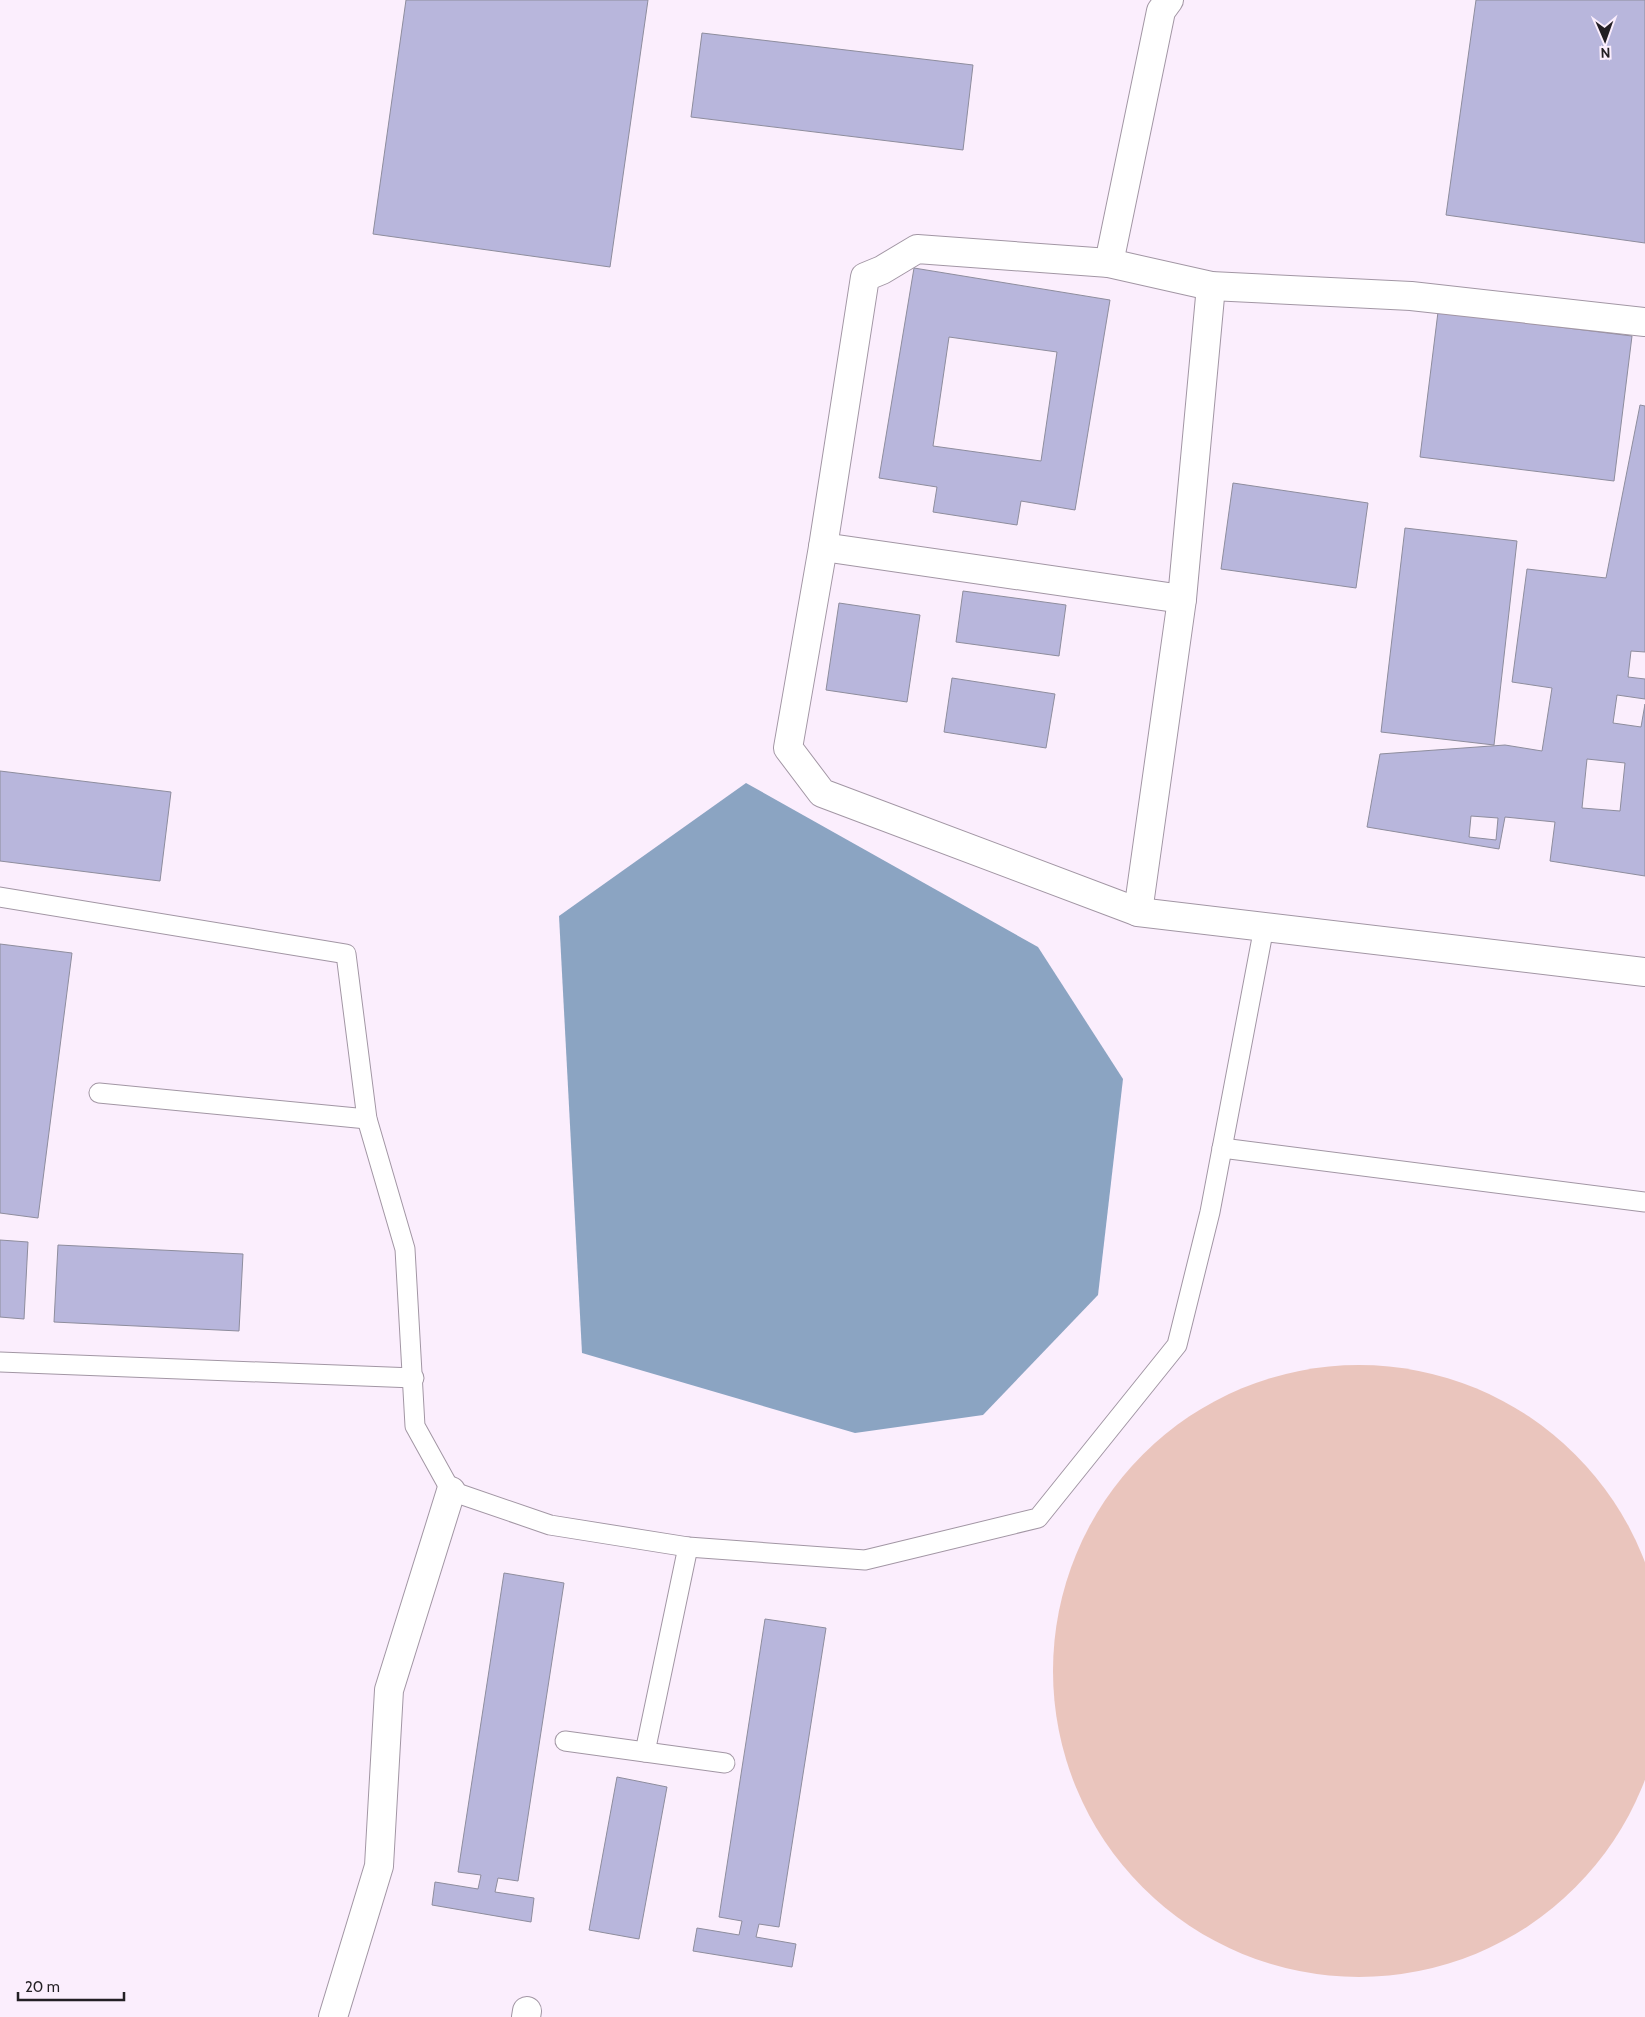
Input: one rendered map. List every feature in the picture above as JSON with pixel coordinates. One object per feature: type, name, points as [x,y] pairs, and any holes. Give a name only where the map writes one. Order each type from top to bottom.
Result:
[{"type":"street","points":[[1109,263],[1161,11],[1169,0]]},
{"type":"street","points":[[1645,322],[1411,296],[1212,286],[1109,263],[917,249],[882,270],[865,277],[823,547],[788,748],[822,793],[1138,912],[1645,972]]},
{"type":"street","points":[[1138,912],[1182,599],[1212,286]]},
{"type":"street","points":[[823,547],[1182,599]]},
{"type":"street","points":[[333,2017],[379,1866],[389,1690],[451,1490]]},
{"type":"lane","points":[[0,897],[346,954],[367,1118],[405,1249],[416,1426],[451,1490],[550,1525],[688,1546],[865,1560],[1038,1518],[1177,1345],[1210,1212],[1264,927]]},
{"type":"lane","points":[[99,1092],[367,1118]]},
{"type":"lane","points":[[1222,1148],[1645,1202]]},
{"type":"lane","points":[[0,1362],[414,1378]]},
{"type":"lane","points":[[645,1752],[688,1546]]},
{"type":"lane","points":[[565,1741],[725,1763]]},
{"type":"shaded area","points":[[1359,1365],[1389,1366],[1419,1371],[1448,1378],[1476,1388],[1503,1401],[1529,1417],[1553,1434],[1575,1455],[1596,1477],[1613,1501],[1629,1527],[1642,1554],[1652,1582],[1659,1611],[1664,1641],[1664,1701],[1659,1731],[1652,1760],[1642,1788],[1629,1815],[1613,1841],[1596,1865],[1575,1887],[1553,1908],[1529,1925],[1503,1941],[1476,1954],[1448,1964],[1419,1971],[1389,1976],[1359,1977],[1329,1976],[1299,1971],[1270,1964],[1242,1954],[1215,1941],[1189,1925],[1165,1908],[1143,1887],[1122,1865],[1105,1841],[1089,1815],[1076,1788],[1066,1760],[1059,1731],[1054,1701],[1053,1671],[1054,1641],[1059,1611],[1066,1582],[1076,1554],[1089,1527],[1105,1501],[1122,1477],[1143,1455],[1165,1434],[1189,1417],[1215,1401],[1242,1388],[1270,1378],[1299,1371],[1329,1366]]},
{"type":"water","points":[[746,783],[1038,947],[1123,1079],[1098,1295],[983,1415],[855,1433],[582,1353],[559,916]]},
{"type":"building","points":[[406,0],[648,0],[610,267],[373,234]]},
{"type":"building","points":[[1476,0],[1645,0],[1645,243],[1446,215]]},
{"type":"building","points":[[702,33],[973,65],[963,150],[691,117]]},
{"type":"building","points":[[914,268],[1110,300],[1075,510],[1021,501],[1017,525],[933,512],[937,487],[879,478]],"holes":[[[949,337],[1057,352],[1041,461],[933,446]]]},
{"type":"building","points":[[1438,312],[1632,336],[1614,481],[1420,457]]},
{"type":"building","points":[[1640,405],[1645,406],[1645,652],[1631,651],[1628,677],[1645,679],[1645,699],[1617,695],[1613,723],[1641,727],[1645,704],[1645,876],[1550,861],[1555,822],[1505,817],[1499,849],[1367,827],[1380,754],[1505,745],[1542,751],[1552,688],[1512,682],[1527,569],[1606,578]],"holes":[[[1587,759],[1625,763],[1620,811],[1582,808]],[[1471,816],[1498,818],[1496,840],[1469,837]]]},
{"type":"building","points":[[1233,483],[1368,503],[1356,588],[1221,569]]},
{"type":"building","points":[[1405,528],[1517,541],[1494,745],[1381,732]]},
{"type":"building","points":[[963,591],[1066,605],[1059,656],[956,642]]},
{"type":"building","points":[[839,603],[920,615],[907,702],[826,690]]},
{"type":"building","points":[[952,678],[1055,694],[1046,748],[944,732]]},
{"type":"building","points":[[0,771],[171,792],[160,881],[0,861]]},
{"type":"building","points":[[0,944],[72,953],[38,1218],[0,1213]]},
{"type":"building","points":[[0,1240],[28,1242],[24,1319],[0,1317]]},
{"type":"building","points":[[58,1245],[243,1254],[239,1331],[54,1322]]},
{"type":"building","points":[[504,1573],[564,1583],[518,1881],[498,1878],[495,1892],[534,1898],[531,1922],[432,1905],[435,1882],[478,1889],[481,1875],[458,1872]]},
{"type":"building","points":[[765,1619],[826,1628],[779,1927],[759,1924],[756,1937],[796,1944],[792,1967],[693,1951],[697,1928],[739,1935],[742,1921],[719,1917]]},
{"type":"building","points":[[617,1777],[667,1787],[639,1939],[589,1930]]}]
